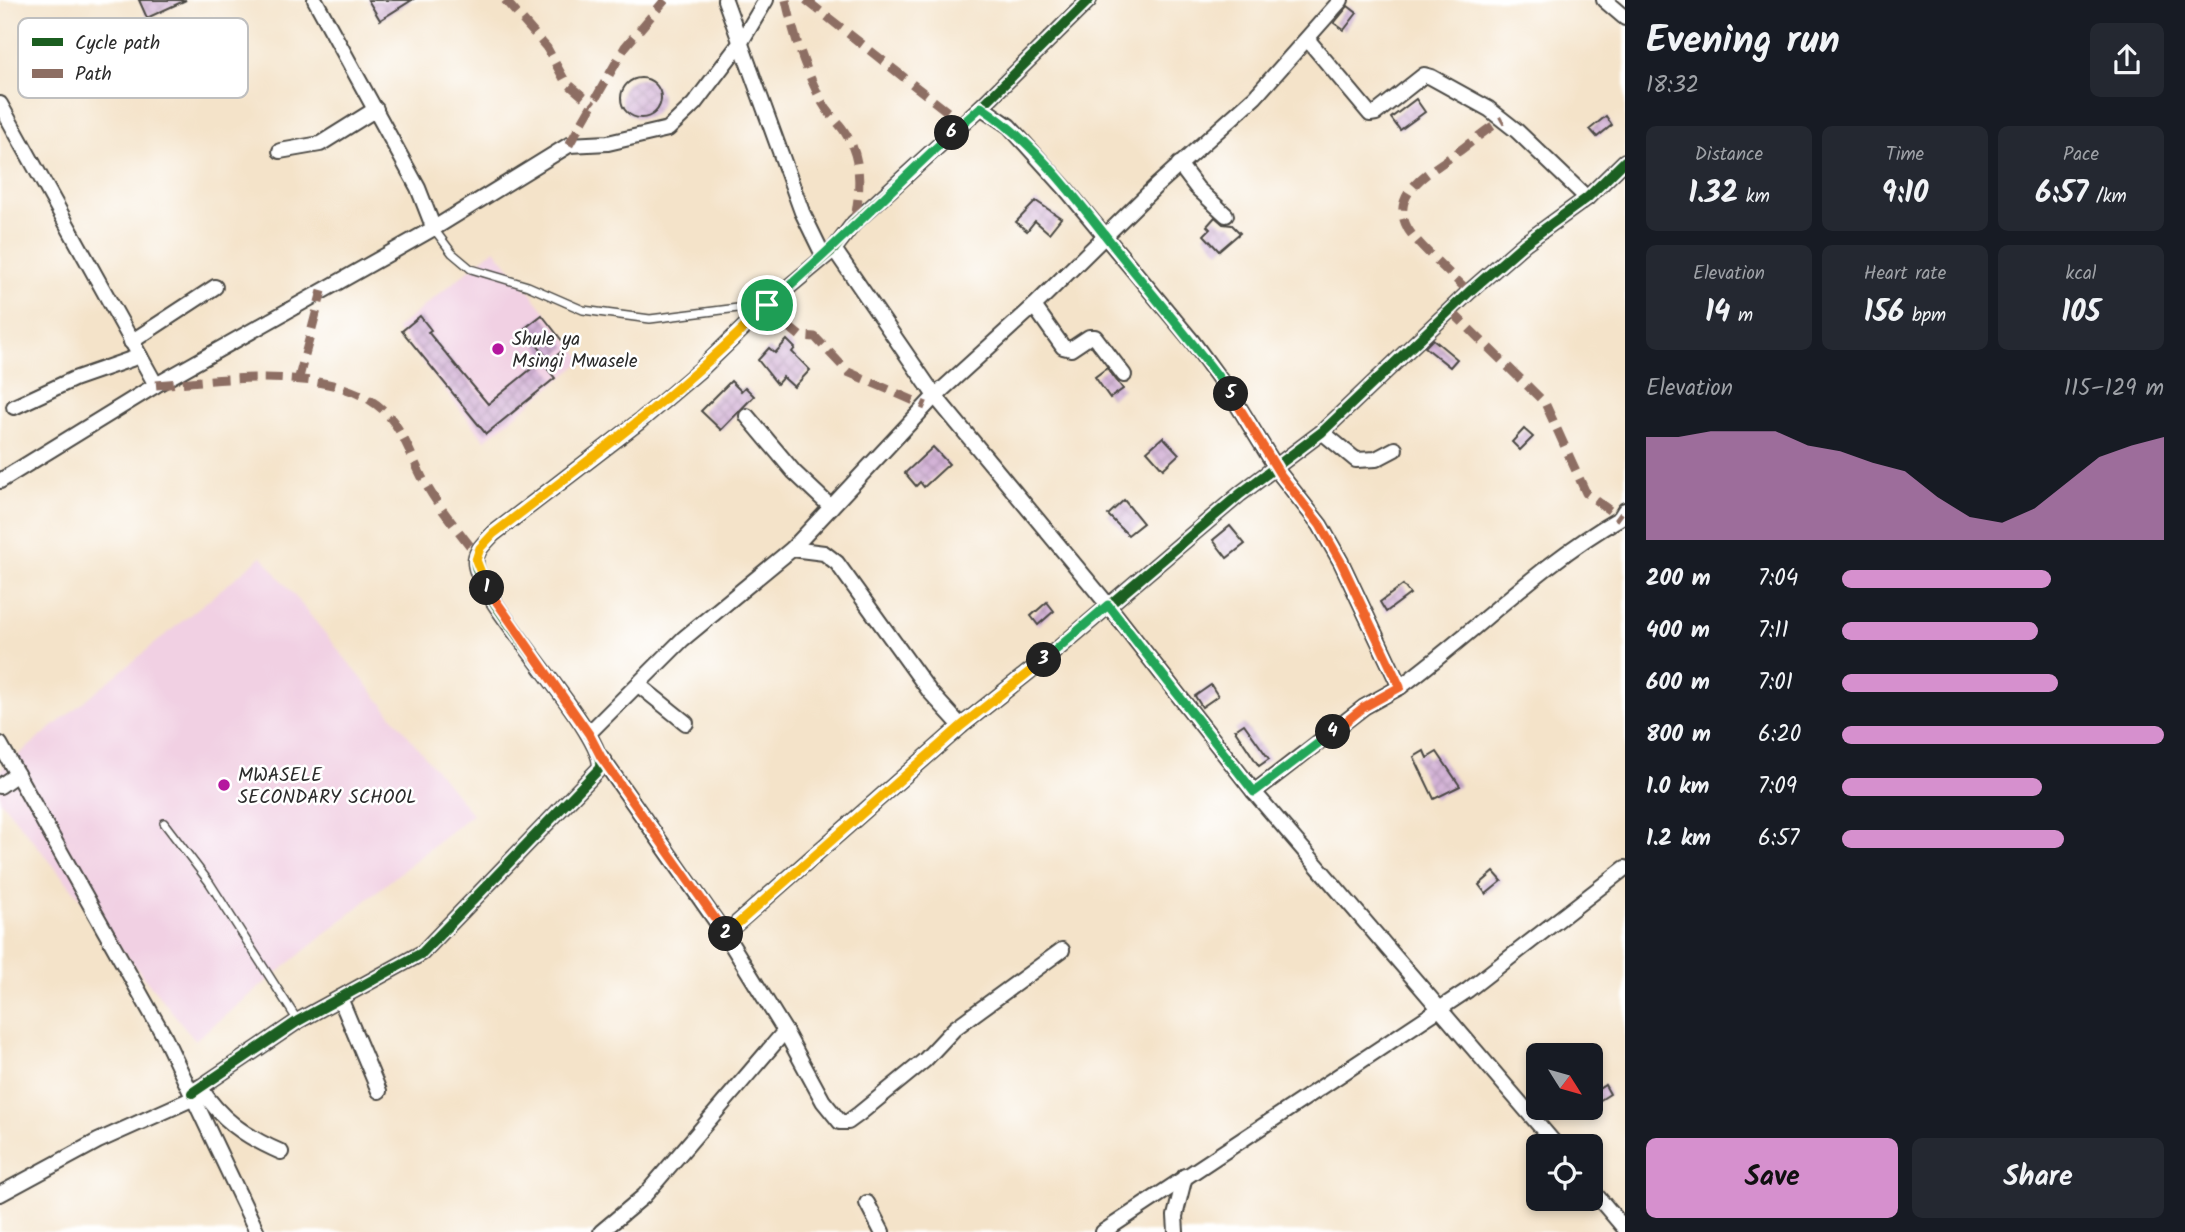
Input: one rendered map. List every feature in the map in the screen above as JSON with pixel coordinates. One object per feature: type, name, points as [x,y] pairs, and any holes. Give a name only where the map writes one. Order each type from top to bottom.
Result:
[{"type":"street","points":[[314,0],[418,188],[434,229]]},
{"type":"street","points":[[725,0],[802,212],[829,253],[935,396],[1108,605],[1254,792],[1547,1134]]},
{"type":"street","points":[[0,481],[156,385],[434,229],[569,145],[608,143],[668,129],[694,104],[741,42],[766,0]]},
{"type":"street","points":[[1062,950],[955,1028],[925,1060],[848,1122],[840,1122],[824,1101],[785,1031],[725,934],[601,757],[589,734],[499,608],[478,573],[477,555],[493,534],[640,421],[701,369],[767,305],[829,253],[854,223],[981,107],[1089,0]]},
{"type":"street","points":[[589,734],[711,614],[792,548],[879,452],[935,396],[1034,306],[1179,164],[1255,97],[1341,0]]},
{"type":"street","points":[[1604,0],[1625,18]]},
{"type":"street","points":[[1308,40],[1370,114],[1376,113],[1419,77],[1431,77],[1489,109],[1517,131],[1587,198]]},
{"type":"street","points":[[0,104],[156,385]]},
{"type":"street","points":[[981,107],[1009,126],[1106,236],[1192,341],[1232,396],[1276,467],[1320,525],[1341,562],[1400,687]]},
{"type":"street","points":[[280,151],[320,144],[376,109]]},
{"type":"street","points":[[725,934],[961,726],[1322,432],[1469,292],[1525,243],[1587,198],[1625,161]]},
{"type":"street","points":[[1179,164],[1197,188],[1226,215]]},
{"type":"street","points":[[131,342],[215,287]]},
{"type":"street","points":[[1034,306],[1063,347],[1072,349],[1089,337],[1095,337],[1124,375]]},
{"type":"street","points":[[14,407],[74,379],[140,356]]},
{"type":"street","points":[[747,416],[794,472],[831,507]]},
{"type":"street","points":[[1322,432],[1356,460],[1370,461],[1395,449]]},
{"type":"street","points":[[1254,792],[1364,707],[1400,687],[1451,649],[1535,577],[1620,518],[1625,510]]},
{"type":"street","points":[[792,548],[824,553],[837,563],[930,692],[961,726]]},
{"type":"street","points":[[640,686],[686,723]]},
{"type":"street","points":[[0,744],[195,1093],[257,1232]]},
{"type":"street","points":[[0,1194],[97,1141],[195,1093],[298,1021],[397,970],[438,940],[599,769],[601,757]]},
{"type":"street","points":[[0,786],[17,774]]},
{"type":"street","points":[[1102,1232],[1468,990],[1625,867]]},
{"type":"street","points":[[340,998],[379,1091]]},
{"type":"street","points":[[601,1232],[644,1196],[785,1031]]},
{"type":"street","points":[[195,1093],[228,1122],[261,1144],[281,1152]]},
{"type":"street","points":[[1176,1232],[1175,1216],[1185,1175]]},
{"type":"street","points":[[1603,1202],[1624,1225]]},
{"type":"street","points":[[867,1203],[882,1232]]},
{"type":"lane","points":[[434,229],[452,253],[471,269],[528,286],[583,310],[650,319],[681,313],[767,305]]},
{"type":"lane","points":[[164,822],[209,882],[298,1021]]},
{"type":"shaded area","points":[[495,249],[584,360],[485,440],[396,329]]},
{"type":"shaded area","name":"MWASELE SECONDARY SCHOOL","points":[[262,556],[472,814],[195,1040],[0,800],[0,770]]},
{"type":"building","points":[[139,0],[186,0],[147,18]]},
{"type":"building","points":[[368,0],[412,0],[380,20]]},
{"type":"building","points":[[1348,6],[1357,13],[1344,30],[1334,23]]},
{"type":"building","points":[[641,78],[649,79],[655,84],[660,90],[660,106],[655,112],[649,117],[641,118],[633,117],[627,112],[622,106],[621,98],[622,90],[627,84],[633,79]]},
{"type":"building","points":[[1416,99],[1425,112],[1400,130],[1391,118]]},
{"type":"building","points":[[1606,116],[1612,125],[1597,137],[1590,129]]},
{"type":"building","points":[[1036,201],[1061,218],[1049,233],[1035,221],[1027,231],[1016,222]]},
{"type":"building","points":[[1215,217],[1223,224],[1232,225],[1240,233],[1219,251],[1204,235],[1210,229],[1207,226]]},
{"type":"building","points":[[542,315],[567,347],[550,361],[524,329]]},
{"type":"building","points":[[420,316],[431,330],[428,332],[488,404],[541,361],[555,378],[486,434],[402,331]]},
{"type":"building","points":[[1433,339],[1457,359],[1450,367],[1425,347]]},
{"type":"building","points":[[787,340],[795,348],[792,352],[810,370],[794,387],[783,377],[777,384],[758,360],[769,348],[775,353]]},
{"type":"building","points":[[1107,368],[1123,389],[1110,398],[1095,377]]},
{"type":"building","points":[[731,381],[741,391],[745,387],[754,396],[721,430],[701,411]]},
{"type":"building","points":[[1524,429],[1533,437],[1520,450],[1512,442]]},
{"type":"building","points":[[1163,437],[1179,454],[1163,469],[1147,451]]},
{"type":"building","points":[[933,447],[949,464],[924,487],[920,482],[916,486],[905,473]]},
{"type":"building","points":[[1124,500],[1143,523],[1128,535],[1108,515]]},
{"type":"building","points":[[1230,526],[1245,544],[1227,558],[1213,540]]},
{"type":"building","points":[[1403,585],[1410,594],[1386,612],[1380,602]]},
{"type":"building","points":[[1047,602],[1054,611],[1038,625],[1031,616]]},
{"type":"building","points":[[1211,685],[1218,696],[1202,707],[1195,696]]},
{"type":"building","points":[[1244,724],[1269,759],[1259,766],[1235,730]]},
{"type":"building","points":[[1424,751],[1427,758],[1437,752],[1460,786],[1434,799],[1414,757]]},
{"type":"building","points":[[1494,872],[1502,881],[1486,894],[1479,885]]},
{"type":"building","points":[[1605,1085],[1610,1094],[1603,1098]]},
{"type":"marked path","points":[[505,0],[547,48],[565,81],[593,105]]},
{"type":"marked path","points":[[569,145],[625,47],[665,0]]},
{"type":"marked path","points":[[786,0],[796,40],[810,77],[824,106],[842,128],[854,150],[859,186],[854,223]]},
{"type":"marked path","points":[[806,0],[963,124]]},
{"type":"marked path","points":[[1469,292],[1413,236],[1403,216],[1404,204],[1416,183],[1503,120]]},
{"type":"marked path","points":[[298,381],[322,291]]},
{"type":"marked path","points":[[765,307],[800,336],[815,337],[848,372],[926,406]]},
{"type":"marked path","points":[[1450,310],[1545,403],[1586,493],[1620,518]]},
{"type":"marked path","points":[[156,385],[278,378],[341,387],[367,398],[394,422],[430,491],[477,555]]},
{"type":"cycle path","points":[[192,1093],[298,1021],[422,953],[599,769],[598,754],[587,732],[484,585],[476,566],[478,552],[483,544],[640,421],[701,369],[767,305],[834,249],[854,223],[981,107],[1089,0]]},
{"type":"cycle path","points":[[725,934],[961,726],[1060,647],[1240,494],[1322,432],[1469,292],[1525,243],[1587,198],[1625,161]]},
{"type":"place","name":"Shule ya Msingi Mwasele","points":[[498,349]]},
{"type":"place","name":"MWASELE SECONDARY SCHOOL","points":[[224,785]]},
{"type":"route","points":[[981,107],[1009,126],[1065,188],[1192,341],[1232,396],[1280,474],[1300,496],[1320,525],[1341,562],[1400,687],[1364,707],[1254,792],[1108,605],[961,726],[907,777],[725,934],[601,757],[589,734],[499,608],[478,573],[476,560],[480,548],[493,534],[640,421],[701,369],[767,305],[834,249],[854,223],[981,107]]}]
